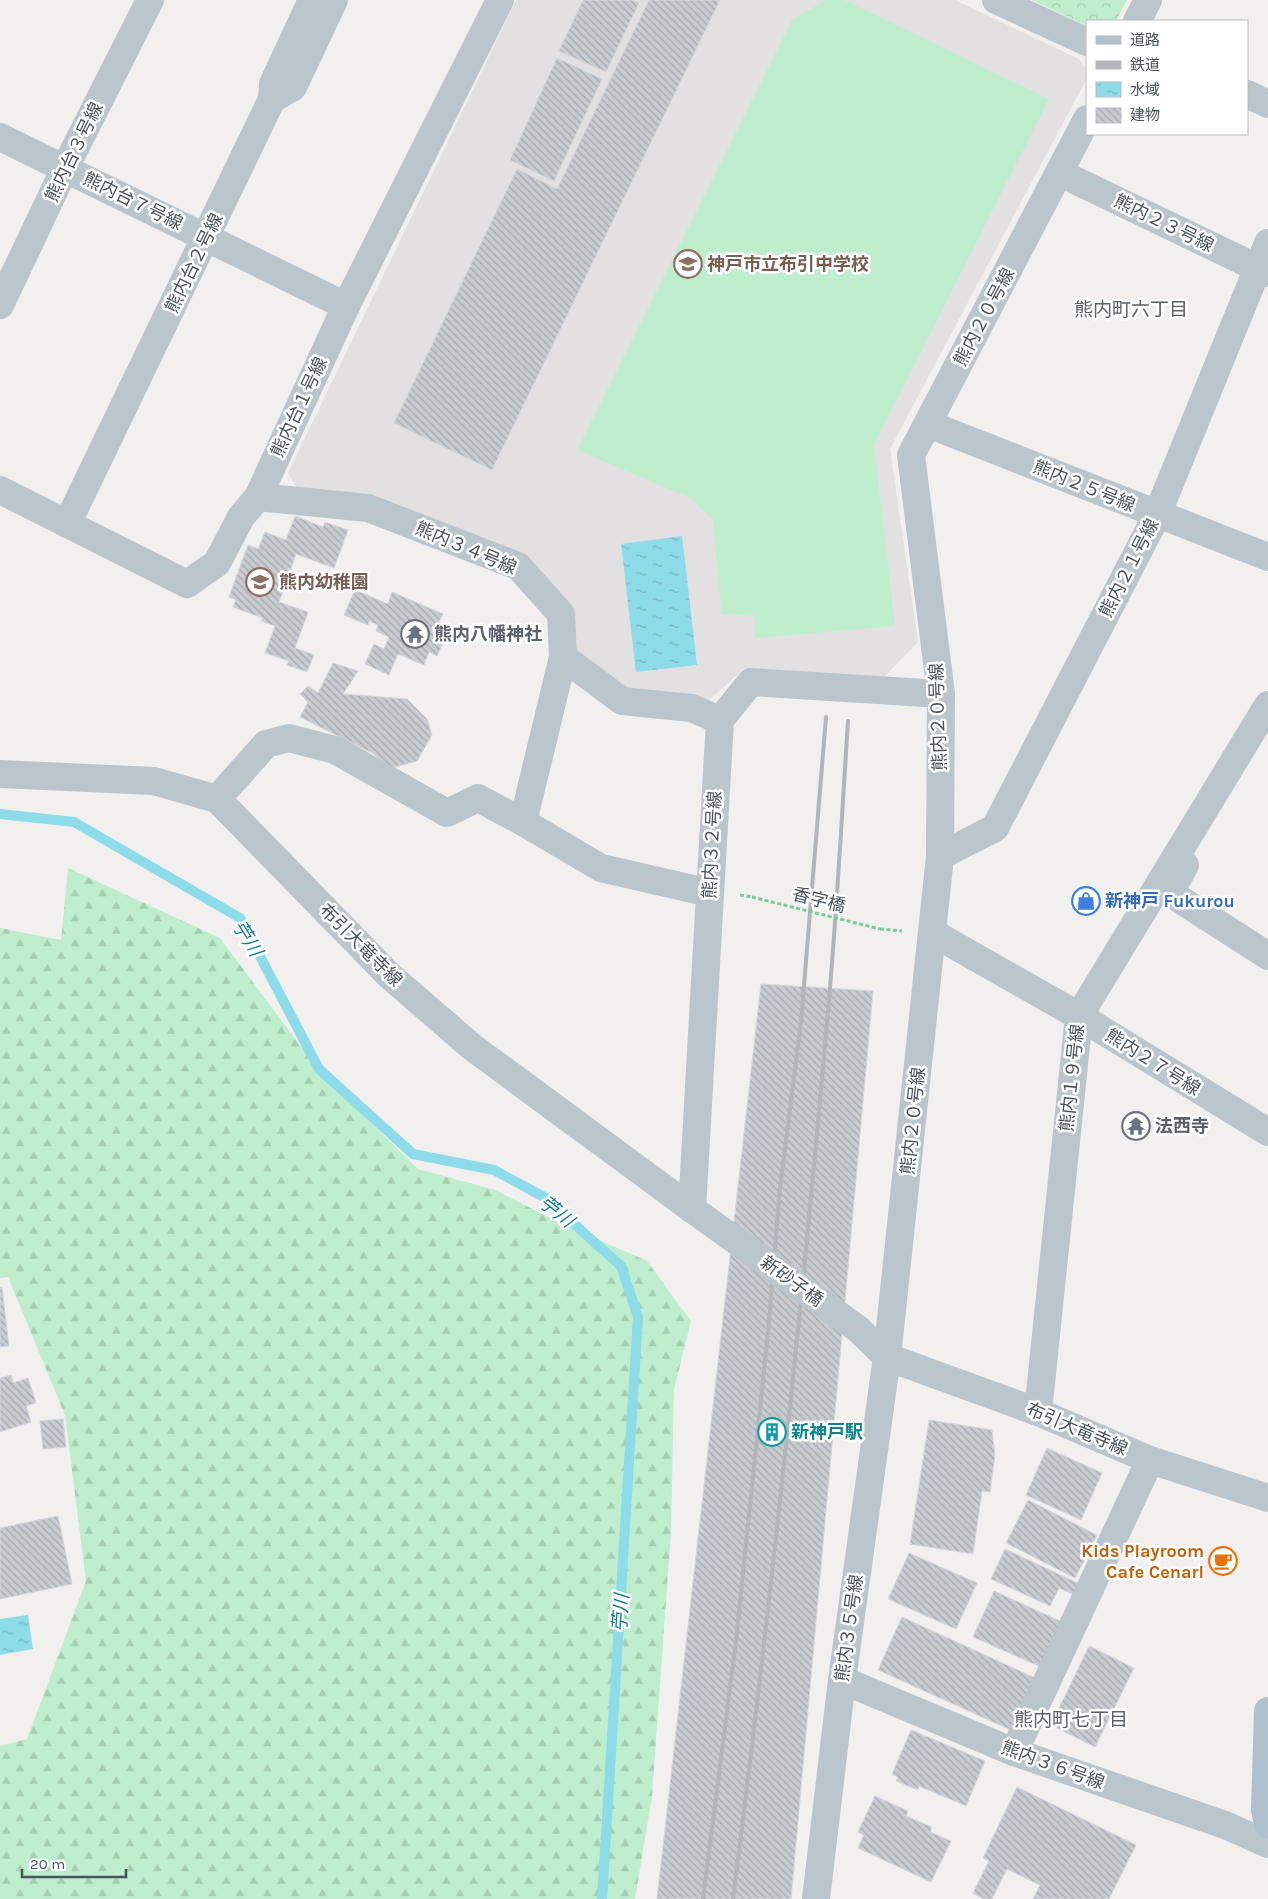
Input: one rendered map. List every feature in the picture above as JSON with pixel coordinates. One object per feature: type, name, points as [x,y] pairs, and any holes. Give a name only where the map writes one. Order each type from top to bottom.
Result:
[{"type":"main road","points":[[1268,1711],[1265,1810],[1268,1824]]},
{"type":"street","name":"熊内台３号線","points":[[0,305],[150,0]]},
{"type":"street","name":"熊内台２号線","points":[[68,524],[272,99],[273,84],[312,0]]},
{"type":"street","points":[[272,99],[293,87],[334,0]]},
{"type":"street","name":"熊内台１号線","points":[[0,490],[187,584],[217,563],[241,518],[258,496],[346,306],[500,0]]},
{"type":"street","points":[[996,0],[1086,42]]},
{"type":"street","points":[[1138,20],[1148,0]]},
{"type":"street","points":[[1248,94],[1268,104]]},
{"type":"street","name":"熊内２０号線","points":[[887,1358],[940,856],[941,694],[911,456],[1086,121]]},
{"type":"street","name":"熊内台７号線","points":[[0,137],[346,306]]},
{"type":"street","name":"熊内２３号線","points":[[1060,173],[1263,270]]},
{"type":"street","name":"熊内２１号線","points":[[940,856],[995,828],[1156,514],[1263,270],[1268,243]]},
{"type":"street","name":"熊内２５号線","points":[[928,424],[1268,557]]},
{"type":"street","name":"熊内３４号線","points":[[258,496],[368,508],[518,566],[561,614],[563,657],[523,822]]},
{"type":"street","points":[[563,657],[622,701],[691,708],[720,720],[751,682],[941,694]]},
{"type":"street","name":"熊内１９号線","points":[[1038,1412],[1078,1016],[1268,705]]},
{"type":"street","name":"熊内３２号線","points":[[692,1209],[720,720]]},
{"type":"street","points":[[217,799],[266,744],[289,738],[335,750],[447,813],[478,798],[601,868],[710,893]]},
{"type":"street","name":"布引大竜寺線","points":[[0,774],[154,781],[217,799],[390,976],[472,1047],[692,1209]]},
{"type":"street","points":[[1175,857],[1187,861],[1170,893],[1268,956]]},
{"type":"street","name":"熊内２７号線","points":[[933,933],[1078,1016],[1268,1132]]},
{"type":"street","name":"新砂子橋","points":[[692,1209],[858,1329],[887,1358]]},
{"type":"street","name":"布引大竜寺線","points":[[887,1358],[1038,1412],[1150,1460],[1268,1498]]},
{"type":"street","name":"熊内３５号線","points":[[816,1899],[842,1680],[887,1358]]},
{"type":"street","points":[[1014,1752],[1150,1460]]},
{"type":"street","name":"熊内３６号線","points":[[842,1680],[1014,1752],[1225,1825],[1268,1844]]},
{"type":"path","name":"香字橋","points":[[752,897],[880,929]]},
{"type":"shaded area","name":"神戸市立布引中学校","points":[[516,0],[955,0],[1079,59],[1086,70],[1086,80],[890,449],[918,642],[884,677],[744,669],[707,702],[627,694],[575,657],[524,556],[300,494],[288,473]]},
{"type":"green space","points":[[826,0],[844,0],[1049,99],[874,445],[895,626],[755,638],[755,616],[722,614],[713,520],[692,499],[577,450],[792,20]]},
{"type":"green space","points":[[1032,0],[1127,0],[1117,20],[1086,20],[1086,26]]},
{"type":"green space","points":[[68,868],[220,938],[322,1075],[418,1169],[495,1190],[558,1222],[647,1261],[691,1321],[674,1389],[671,1531],[652,1796],[635,1899],[0,1899],[0,1746],[27,1739],[86,1581],[65,1415],[8,1277],[0,1278],[0,928],[61,940]]},
{"type":"water","points":[[682,536],[697,665],[636,672],[621,544]]},
{"type":"water","points":[[28,1615],[33,1649],[0,1655],[0,1619]]},
{"type":"building","points":[[583,0],[632,0],[639,3],[606,72],[559,51]]},
{"type":"building","points":[[649,0],[720,0],[492,470],[394,423],[517,169],[557,189]]},
{"type":"building","points":[[557,58],[602,79],[554,181],[510,160]]},
{"type":"building","name":"熊内幼稚園","points":[[295,516],[323,527],[325,522],[348,530],[334,568],[296,554],[279,602],[308,612],[295,648],[314,655],[307,672],[287,665],[289,661],[265,653],[275,626],[261,621],[263,618],[233,607],[236,600],[229,597],[248,545],[258,549],[265,532],[286,540]]},
{"type":"building","name":"熊内八幡神社","points":[[355,590],[388,604],[392,592],[443,614],[438,624],[449,629],[437,656],[429,652],[424,665],[398,654],[389,675],[365,664],[374,644],[384,649],[389,637],[376,631],[378,625],[369,621],[368,625],[344,615]]},
{"type":"building","points":[[333,663],[358,671],[343,694],[407,699],[427,719],[432,735],[417,761],[391,768],[372,753],[300,717],[308,702],[300,694],[308,686],[318,693]]},
{"type":"building","name":"新神戸駅","points":[[761,984],[873,991],[791,1899],[657,1899]]},
{"type":"building","points":[[0,1287],[2,1287],[9,1346],[0,1347]]},
{"type":"building","points":[[11,1375],[13,1383],[28,1378],[36,1403],[26,1406],[31,1422],[0,1432],[0,1378]]},
{"type":"building","points":[[63,1419],[66,1447],[43,1449],[40,1421]]},
{"type":"building","points":[[929,1420],[992,1430],[995,1456],[990,1492],[982,1491],[973,1554],[910,1544]]},
{"type":"building","points":[[1047,1448],[1102,1473],[1081,1520],[1026,1495]]},
{"type":"building","points":[[1028,1500],[1097,1535],[1075,1578],[1006,1543]]},
{"type":"building","points":[[58,1516],[72,1584],[0,1599],[0,1528]]},
{"type":"building","points":[[1005,1549],[1082,1585],[1077,1596],[1059,1588],[1050,1606],[991,1579]]},
{"type":"building","points":[[909,1553],[977,1583],[956,1629],[888,1599]]},
{"type":"building","points":[[994,1591],[1062,1622],[1041,1667],[973,1637]]},
{"type":"building","points":[[902,1617],[1035,1678],[1011,1730],[878,1670]]},
{"type":"building","points":[[1089,1646],[1134,1668],[1095,1747],[1051,1725]]},
{"type":"building","points":[[911,1730],[985,1761],[966,1806],[919,1786],[918,1790],[896,1781],[898,1777],[892,1774]]},
{"type":"building","points":[[1017,1787],[1136,1845],[1109,1899],[1033,1899],[1040,1885],[1007,1869],[992,1899],[984,1899],[973,1893],[989,1861],[983,1858]]},
{"type":"building","points":[[875,1796],[908,1811],[906,1816],[932,1827],[930,1832],[951,1841],[931,1882],[858,1848],[864,1835],[858,1832]]},
{"type":"waterway","name":"苧川","points":[[0,814],[74,822],[240,918],[319,1069],[413,1154],[494,1170],[544,1197],[621,1266],[638,1317],[602,1899]]},
{"type":"railway","points":[[703,1899],[736,1641],[769,1322],[780,1188],[801,1022],[826,717]]},
{"type":"railway","points":[[733,1899],[786,1450],[808,1225],[832,965],[848,721]]},
{"type":"place","name":"神戸市立布引中学校","points":[[688,264]]},
{"type":"place","name":"熊内幼稚園","points":[[260,582]]},
{"type":"place","name":"熊内八幡神社","points":[[415,634]]},
{"type":"place","name":"新神戸 Fukurou","points":[[1086,901]]},
{"type":"place","name":"法西寺","points":[[1136,1126]]},
{"type":"place","name":"新神戸駅","points":[[772,1432]]},
{"type":"place","name":"Kids Playroom Cafe Cenarl","points":[[1223,1561]]},
{"type":"district","name":"熊内町六丁目","points":[[1131,309]]},
{"type":"district","name":"熊内町七丁目","points":[[1071,1719]]}]
